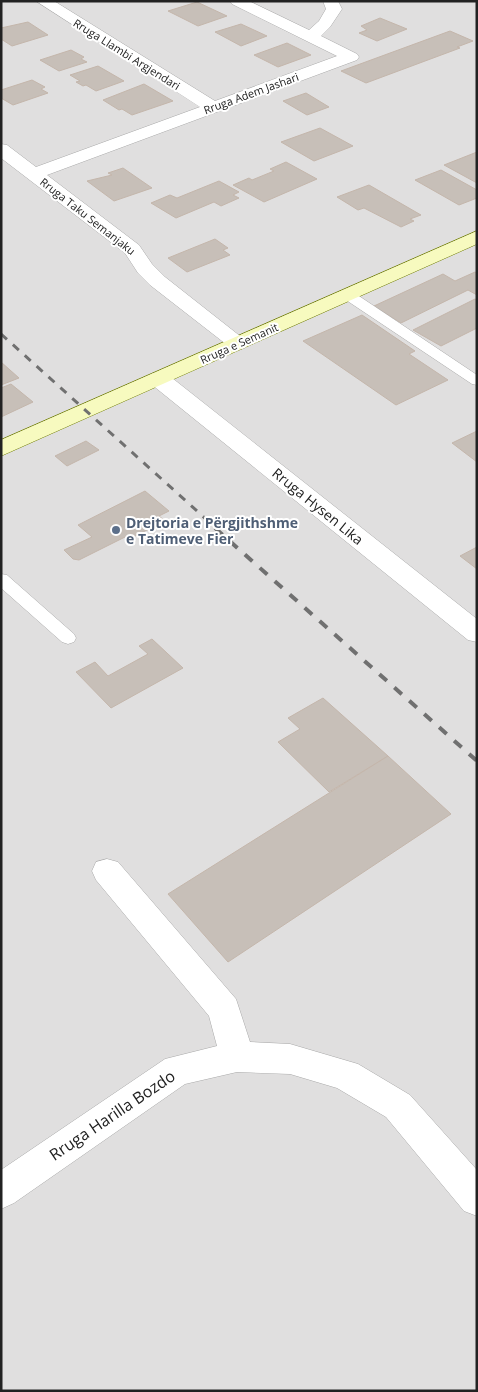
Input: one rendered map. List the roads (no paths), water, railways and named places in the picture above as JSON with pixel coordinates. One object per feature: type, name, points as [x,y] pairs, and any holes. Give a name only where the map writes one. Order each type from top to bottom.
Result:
[{"type":"main road","name":"Rruga e Semanit","points":[[1,449],[477,237]]},
{"type":"street","name":"Rruga Llambi Argjendari","points":[[43,1],[212,107]]},
{"type":"street","name":"Rruga Adem Jashari","points":[[33,174],[351,57],[237,1]]},
{"type":"street","points":[[310,37],[325,24],[334,9],[330,1]]},
{"type":"street","name":"Rruga Taku Semanjaku","points":[[1,150],[132,248],[140,257],[145,268],[158,282],[238,344]]},
{"type":"street","name":"Rruga Hysen Lika","points":[[159,379],[477,633]]},
{"type":"street","points":[[107,871],[224,1010],[237,1057]]},
{"type":"street","name":"Rruga Harilla Bozdo","points":[[1,1191],[177,1070],[237,1057],[290,1059],[346,1075],[398,1106],[477,1198]]},
{"type":"lane","points":[[348,295],[477,381]]},
{"type":"lane","points":[[1,579],[68,638]]},
{"type":"railway","points":[[1,334],[217,529]]},
{"type":"railway","points":[[215,528],[477,761]]},
{"type":"place","name":"Drejtoria e Përgjithshme e Tatimeve Fier","points":[[116,530]]}]
